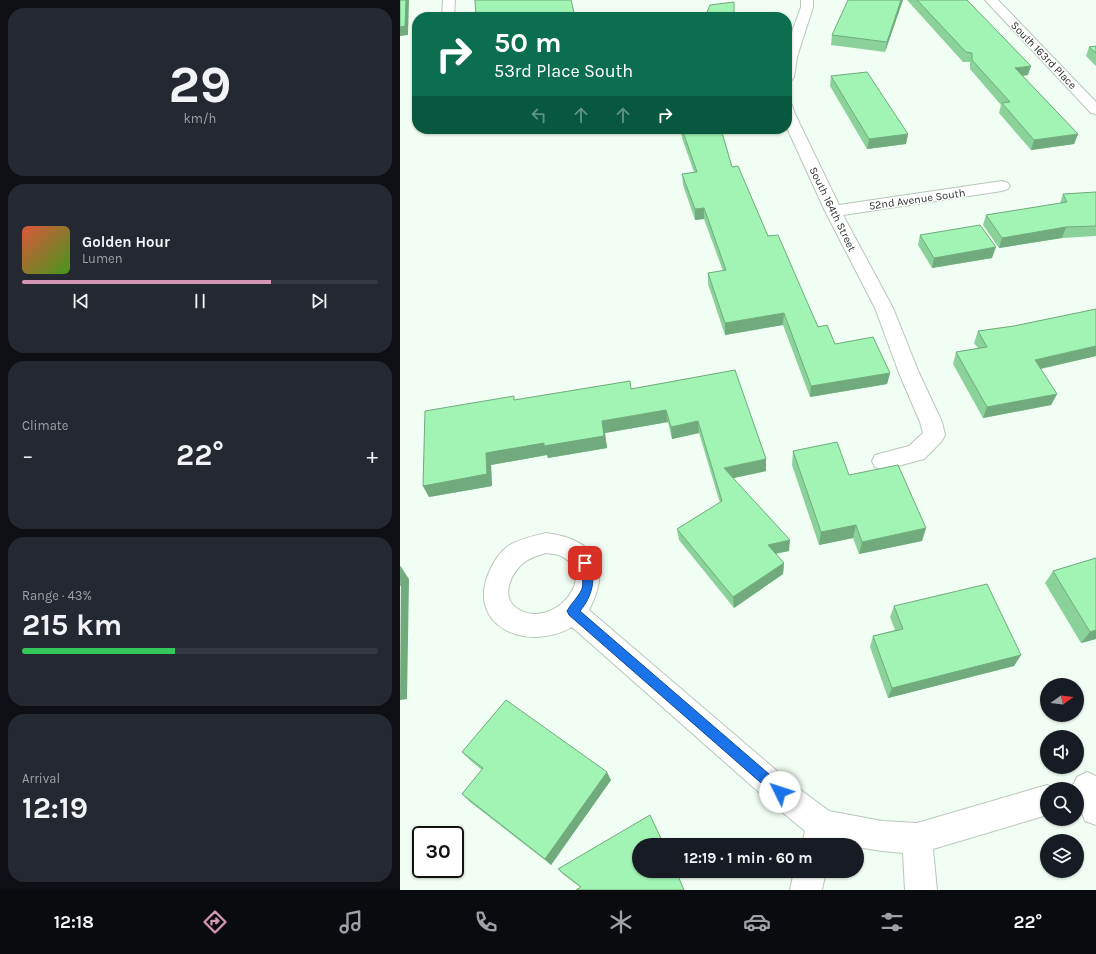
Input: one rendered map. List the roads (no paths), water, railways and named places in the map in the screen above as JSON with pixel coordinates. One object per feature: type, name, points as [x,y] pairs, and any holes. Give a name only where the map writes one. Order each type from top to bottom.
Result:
[{"type":"street","points":[[448,12],[449,0]]},
{"type":"street","points":[[792,51],[807,7],[807,0]]},
{"type":"street","name":"South 163rd Place","points":[[991,0],[1096,110]]},
{"type":"street","name":"South 164th Street","points":[[792,123],[832,211],[884,308],[909,373],[931,422],[934,435],[916,453],[883,461]]},
{"type":"street","name":"52nd Avenue South","points":[[832,211],[1002,186]]},
{"type":"street","points":[[572,611],[780,792],[820,835],[917,838],[1040,802]]},
{"type":"street","points":[[917,838],[920,890]]},
{"type":"street","points":[[806,890],[809,878]]}]
